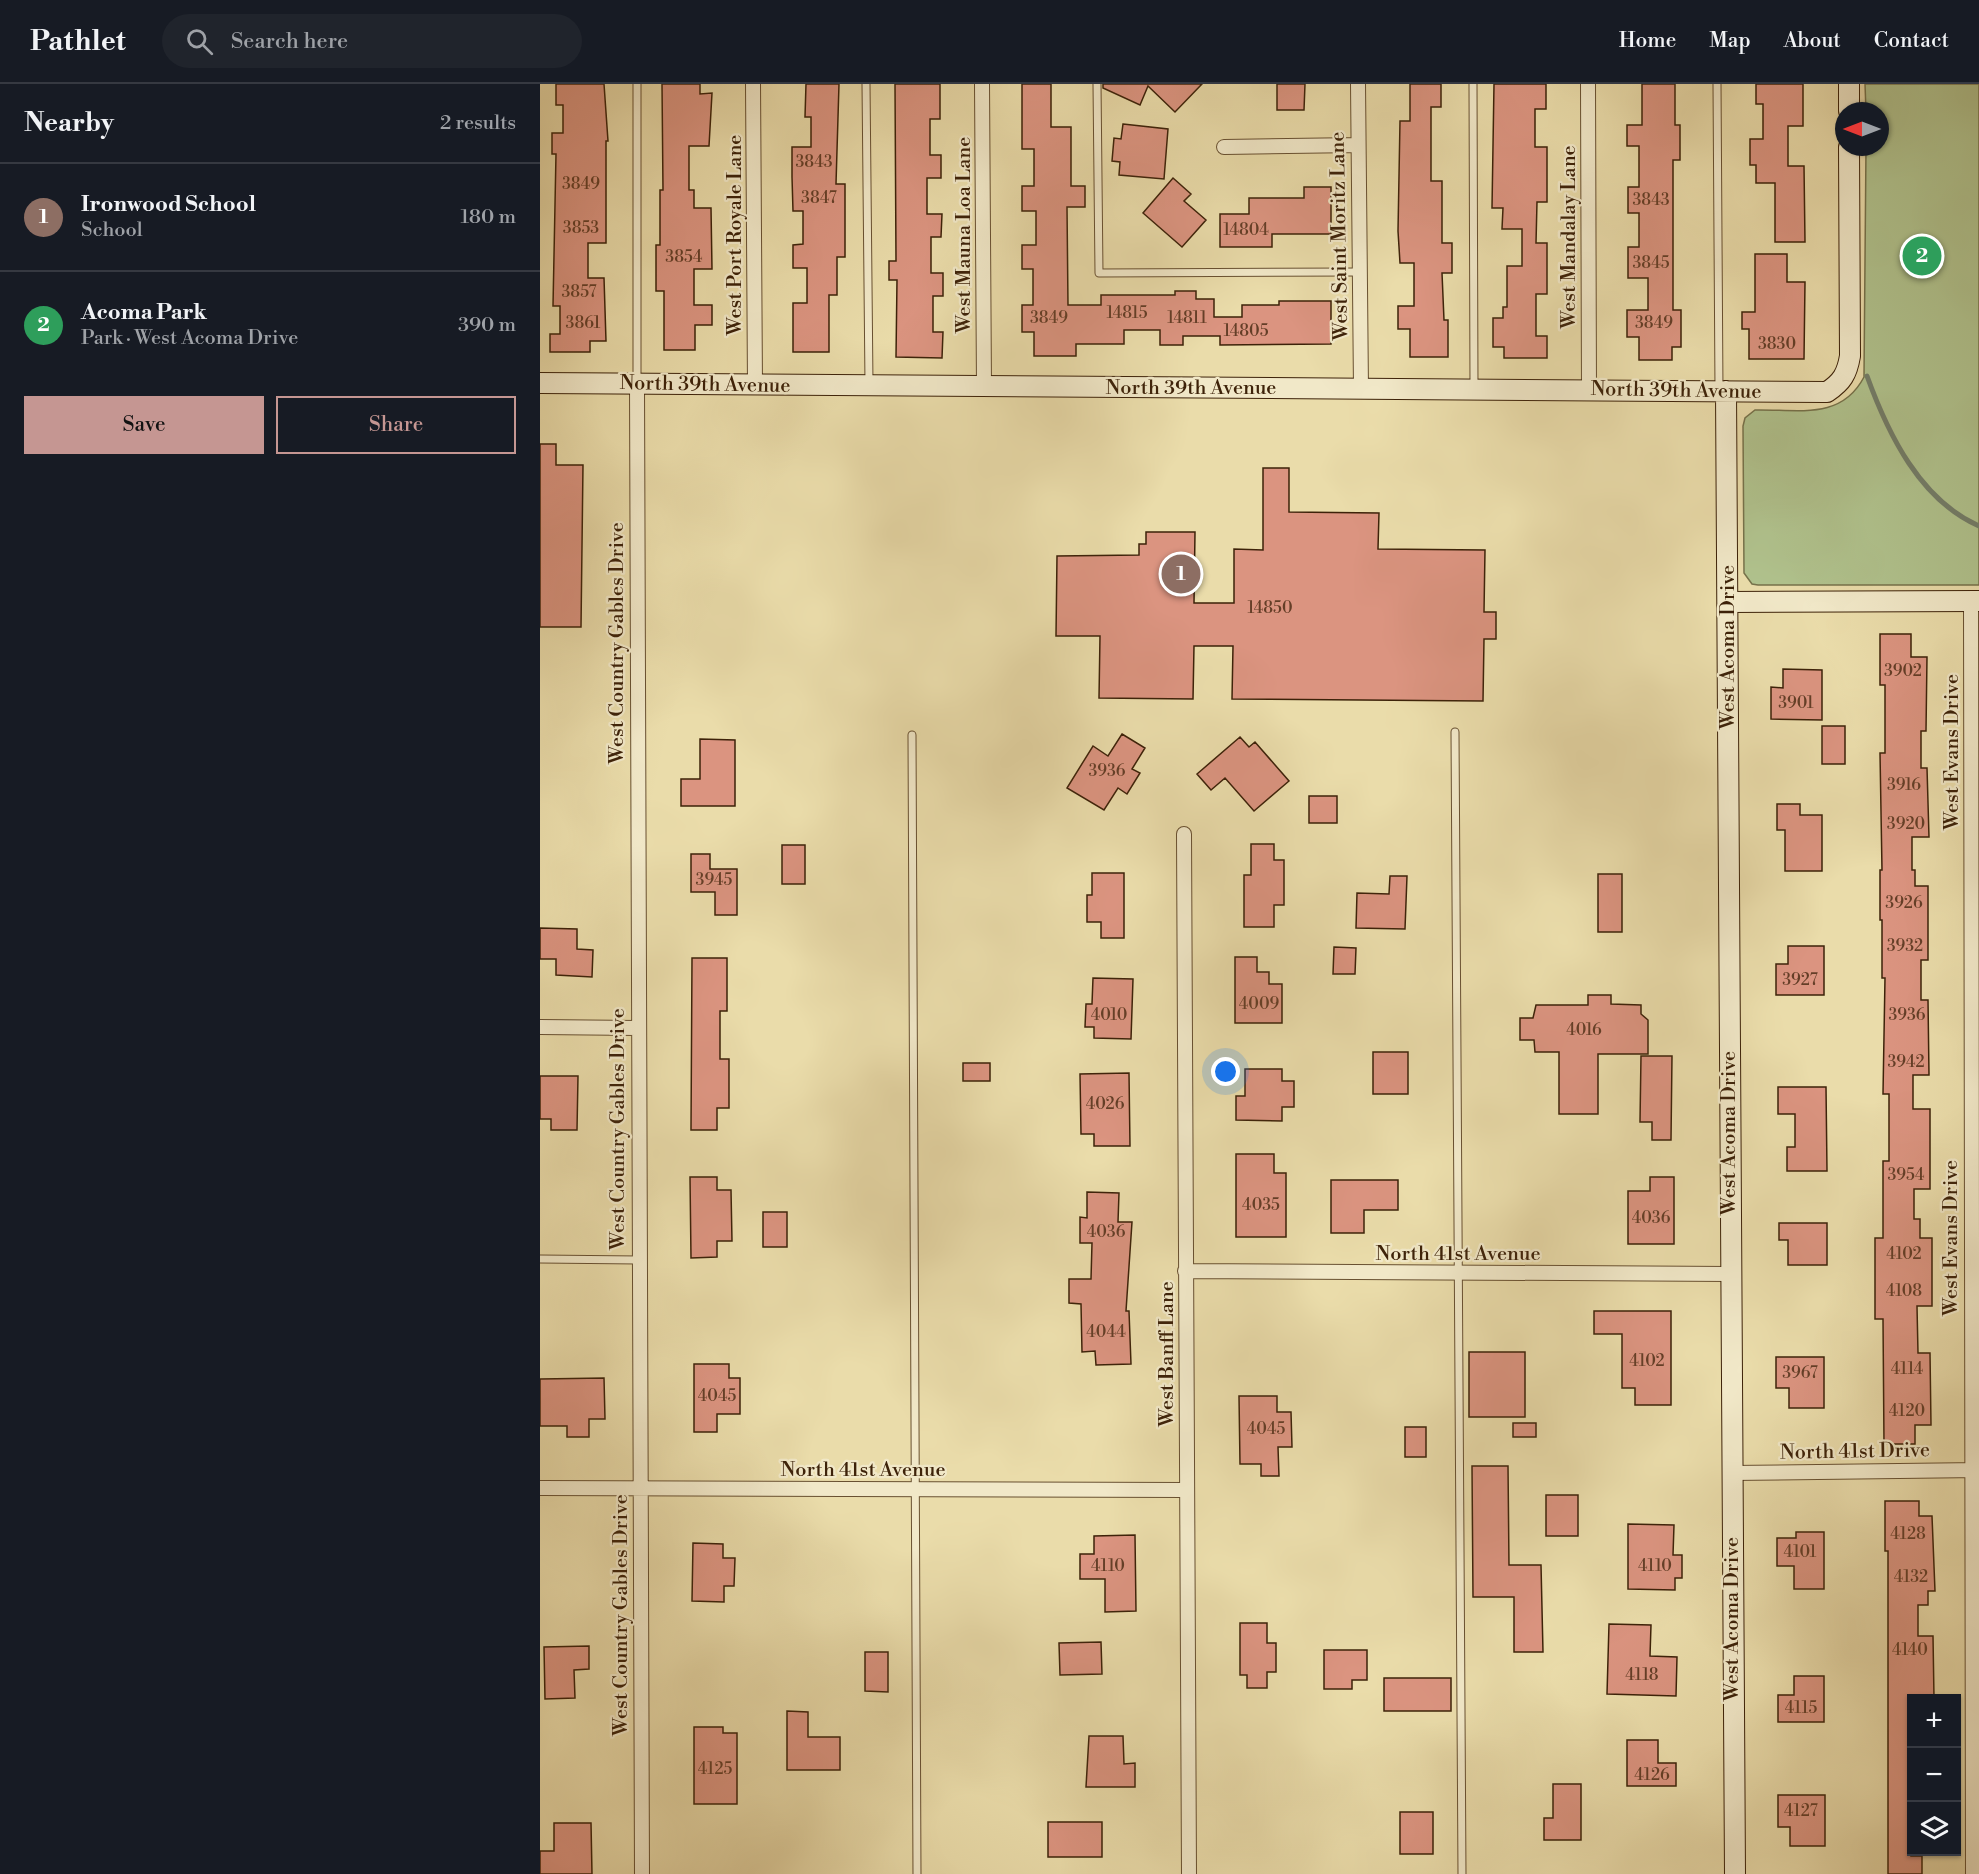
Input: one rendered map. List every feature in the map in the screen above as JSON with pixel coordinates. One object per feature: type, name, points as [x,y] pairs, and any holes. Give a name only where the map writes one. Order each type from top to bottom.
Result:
[{"type":"street","name":"West Port Royale Lane","points":[[753,84],[755,385]]},
{"type":"street","name":"West Mauna Loa Lane","points":[[982,84],[984,387]]},
{"type":"street","name":"West Saint Moritz Lane","points":[[1358,84],[1361,388]]},
{"type":"street","name":"West Mandalay Lane","points":[[1588,84],[1589,390]]},
{"type":"street","points":[[1849,84],[1849,102]]},
{"type":"street","points":[[1224,147],[1358,145]]},
{"type":"street","name":"North 39th Avenue","points":[[540,383],[1827,392],[1839,385],[1847,373],[1850,356],[1849,156]]},
{"type":"street","name":"West Country Gables Drive","points":[[637,384],[637,1028],[642,1874]]},
{"type":"street","name":"West Acoma Drive","points":[[1722,392],[1728,602],[1735,1874]]},
{"type":"street","points":[[1728,602],[1975,601]]},
{"type":"street","name":"West Evans Drive","points":[[1973,1874],[1975,601]]},
{"type":"street","name":"West Banff Lane","points":[[1184,834],[1189,1874]]},
{"type":"street","points":[[540,1027],[637,1028]]},
{"type":"street","name":"North 41st Avenue","points":[[1185,1271],[1730,1274]]},
{"type":"street","name":"North 41st Drive","points":[[1731,1473],[1975,1470]]},
{"type":"street","name":"North 41st Avenue","points":[[540,1488],[1187,1490]]},
{"type":"lane","points":[[637,84],[637,384]]},
{"type":"lane","points":[[866,84],[869,387]]},
{"type":"lane","points":[[1097,84],[1099,273],[1360,272]]},
{"type":"lane","points":[[1473,84],[1474,389]]},
{"type":"lane","points":[[1717,84],[1722,392]]},
{"type":"lane","points":[[1455,732],[1462,1874]]},
{"type":"lane","points":[[912,735],[917,1874]]},
{"type":"lane","points":[[540,1259],[638,1260]]},
{"type":"green space","points":[[1865,84],[1979,84],[1979,585],[1758,585],[1752,584],[1744,573],[1743,426],[1745,418],[1755,410],[1802,411],[1830,407],[1843,401],[1864,377],[1866,156],[1889,156],[1889,102],[1866,102]]},
{"type":"building","points":[[556,84],[604,84],[608,141],[606,141],[606,243],[588,243],[588,278],[604,278],[606,341],[590,341],[590,352],[550,352],[550,334],[560,334],[560,306],[553,306],[556,154],[552,154],[552,133],[563,133],[563,105],[556,105]]},
{"type":"building","points":[[662,84],[700,84],[700,94],[712,93],[709,146],[689,146],[689,190],[694,190],[694,208],[711,208],[712,269],[694,269],[694,305],[712,305],[712,325],[695,325],[695,350],[664,350],[664,291],[656,291],[656,245],[660,245],[660,190],[663,190]]},
{"type":"building","points":[[806,84],[839,84],[836,184],[845,184],[845,257],[837,257],[837,295],[829,295],[829,352],[793,352],[793,303],[807,303],[807,268],[793,268],[793,245],[803,244],[803,211],[793,211],[792,177],[792,147],[811,147],[811,117],[805,117]]},
{"type":"building","points":[[895,84],[940,84],[940,119],[930,119],[930,155],[941,155],[941,178],[927,178],[927,214],[942,214],[941,237],[931,237],[931,273],[943,273],[943,296],[933,296],[933,332],[943,332],[942,358],[896,357],[897,280],[889,280],[889,261],[896,261]]},
{"type":"building","points":[[1022,84],[1051,84],[1051,127],[1071,127],[1071,186],[1085,186],[1085,207],[1067,207],[1068,305],[1101,305],[1101,295],[1175,295],[1175,291],[1196,291],[1196,299],[1214,299],[1214,317],[1242,317],[1242,305],[1279,305],[1279,301],[1331,301],[1331,344],[1220,345],[1220,336],[1183,336],[1183,345],[1160,345],[1160,330],[1124,330],[1124,344],[1076,344],[1076,356],[1034,356],[1034,332],[1022,332],[1022,305],[1033,305],[1033,269],[1022,269],[1022,245],[1036,245],[1036,211],[1022,211],[1022,186],[1034,186],[1034,149],[1022,149]]},
{"type":"building","points":[[1103,84],[1202,84],[1175,112],[1148,86],[1140,105],[1103,88]]},
{"type":"building","points":[[1277,84],[1305,84],[1304,110],[1277,110]]},
{"type":"building","points":[[1410,84],[1441,84],[1441,107],[1431,107],[1431,181],[1442,181],[1442,243],[1452,243],[1452,273],[1442,273],[1444,320],[1448,320],[1448,357],[1410,357],[1410,329],[1398,329],[1398,306],[1414,306],[1414,263],[1400,263],[1398,231],[1400,121],[1410,121]]},
{"type":"building","points":[[1494,84],[1546,84],[1546,109],[1535,109],[1535,147],[1547,147],[1547,202],[1537,202],[1536,243],[1547,243],[1547,294],[1536,294],[1536,336],[1547,336],[1547,358],[1504,358],[1504,347],[1493,347],[1493,318],[1503,318],[1503,307],[1507,307],[1507,266],[1522,266],[1522,229],[1502,229],[1503,208],[1492,208]]},
{"type":"building","points":[[1642,84],[1675,84],[1675,125],[1680,125],[1680,160],[1673,160],[1673,310],[1681,310],[1681,347],[1672,347],[1672,360],[1639,360],[1639,337],[1627,337],[1627,310],[1648,310],[1648,278],[1628,278],[1628,247],[1639,247],[1639,213],[1628,213],[1628,187],[1639,187],[1639,146],[1627,146],[1627,125],[1642,125]]},
{"type":"building","points":[[1756,84],[1803,84],[1803,126],[1788,126],[1788,166],[1804,166],[1805,242],[1775,242],[1775,183],[1756,183],[1756,165],[1750,165],[1750,139],[1763,139],[1763,104],[1756,104]]},
{"type":"building","points":[[1123,124],[1168,129],[1164,179],[1119,175],[1120,162],[1112,161],[1114,138],[1121,139]]},
{"type":"building","points":[[1173,178],[1191,194],[1184,201],[1206,220],[1182,247],[1143,213]]},
{"type":"building","points":[[1304,187],[1331,187],[1331,234],[1272,234],[1272,247],[1220,247],[1220,214],[1249,214],[1249,198],[1304,198]]},
{"type":"building","points":[[1755,254],[1787,254],[1787,282],[1805,282],[1804,359],[1749,359],[1749,329],[1742,329],[1742,312],[1755,312]]},
{"type":"building","points":[[540,444],[556,444],[556,465],[583,465],[581,627],[540,627]]},
{"type":"building","points":[[1263,468],[1289,468],[1289,512],[1379,513],[1378,549],[1485,550],[1484,612],[1496,612],[1496,639],[1484,639],[1483,701],[1232,699],[1233,646],[1194,646],[1193,699],[1099,698],[1100,636],[1056,636],[1057,556],[1139,555],[1139,544],[1146,544],[1146,532],[1195,532],[1194,603],[1234,603],[1234,549],[1263,550]]},
{"type":"building","points":[[1880,634],[1911,634],[1911,657],[1927,657],[1926,731],[1921,731],[1921,768],[1927,768],[1929,837],[1912,837],[1912,870],[1915,870],[1915,886],[1928,886],[1928,960],[1921,960],[1921,1000],[1928,1000],[1929,1075],[1913,1075],[1913,1109],[1930,1109],[1930,1189],[1914,1189],[1914,1219],[1920,1219],[1920,1238],[1932,1238],[1932,1306],[1917,1306],[1918,1353],[1930,1353],[1931,1425],[1915,1425],[1915,1444],[1884,1444],[1883,1319],[1875,1319],[1875,1238],[1883,1238],[1883,1161],[1889,1161],[1889,1094],[1883,1094],[1885,978],[1882,978],[1882,920],[1880,920],[1880,870],[1882,870],[1880,753],[1885,753],[1885,685],[1880,685]]},
{"type":"building","points":[[1783,669],[1822,670],[1822,720],[1771,719],[1771,687],[1783,688]]},
{"type":"building","points":[[1822,726],[1845,726],[1845,764],[1822,764]]},
{"type":"building","points":[[1122,734],[1145,748],[1132,769],[1140,773],[1127,794],[1118,788],[1104,810],[1067,788],[1093,746],[1108,756]]},
{"type":"building","points":[[1240,737],[1249,747],[1255,742],[1289,781],[1254,811],[1225,778],[1211,790],[1197,774]]},
{"type":"building","points":[[700,739],[735,740],[735,806],[681,806],[681,779],[700,779]]},
{"type":"building","points":[[1309,796],[1337,796],[1337,823],[1309,823]]},
{"type":"building","points":[[1777,804],[1800,804],[1800,815],[1822,815],[1822,871],[1785,871],[1785,830],[1777,830]]},
{"type":"building","points":[[1251,844],[1274,844],[1274,860],[1284,860],[1284,905],[1274,905],[1274,927],[1244,927],[1244,875],[1251,875]]},
{"type":"building","points":[[782,845],[805,845],[805,884],[782,884]]},
{"type":"building","points":[[691,854],[710,854],[710,869],[737,869],[737,915],[715,915],[715,892],[691,892]]},
{"type":"building","points":[[1092,873],[1124,873],[1124,938],[1101,938],[1101,922],[1087,922],[1087,895],[1092,895]]},
{"type":"building","points":[[1598,874],[1622,874],[1622,932],[1598,932]]},
{"type":"building","points":[[1390,876],[1407,876],[1405,929],[1356,928],[1357,893],[1389,894]]},
{"type":"building","points":[[540,928],[577,929],[577,949],[593,950],[592,977],[556,975],[556,959],[540,959]]},
{"type":"building","points":[[1788,946],[1824,946],[1824,995],[1776,995],[1776,964],[1788,964]]},
{"type":"building","points":[[1334,947],[1356,948],[1355,974],[1333,974]]},
{"type":"building","points":[[1235,957],[1257,957],[1257,972],[1269,972],[1269,984],[1282,984],[1282,1023],[1235,1023]]},
{"type":"building","points":[[692,958],[727,958],[727,1011],[720,1011],[720,1059],[729,1059],[729,1108],[717,1108],[717,1130],[691,1130]]},
{"type":"building","points":[[1093,978],[1133,979],[1131,1039],[1094,1038],[1094,1027],[1085,1027],[1086,1004],[1092,1004]]},
{"type":"building","points":[[1588,995],[1611,995],[1611,1004],[1641,1005],[1641,1014],[1648,1020],[1648,1054],[1598,1054],[1598,1114],[1559,1114],[1559,1052],[1535,1052],[1534,1040],[1520,1040],[1520,1018],[1533,1018],[1536,1005],[1588,1005]]},
{"type":"building","points":[[1373,1052],[1408,1052],[1408,1094],[1373,1094]]},
{"type":"building","points":[[1641,1056],[1672,1056],[1671,1140],[1652,1140],[1652,1122],[1640,1122]]},
{"type":"building","points":[[963,1063],[990,1063],[990,1081],[963,1081]]},
{"type":"building","points":[[1245,1069],[1282,1069],[1282,1081],[1294,1081],[1294,1107],[1282,1107],[1282,1121],[1236,1120],[1236,1096],[1245,1096]]},
{"type":"building","points":[[1129,1073],[1130,1146],[1094,1146],[1094,1134],[1081,1134],[1080,1074]]},
{"type":"building","points":[[540,1076],[578,1076],[577,1130],[551,1130],[551,1119],[540,1119]]},
{"type":"building","points":[[1778,1087],[1826,1087],[1827,1171],[1787,1171],[1787,1147],[1795,1147],[1795,1114],[1778,1114]]},
{"type":"building","points":[[1236,1154],[1274,1154],[1274,1173],[1286,1173],[1286,1237],[1236,1237]]},
{"type":"building","points":[[690,1177],[717,1177],[717,1190],[731,1190],[732,1241],[717,1241],[717,1257],[691,1258]]},
{"type":"building","points":[[1650,1177],[1674,1177],[1674,1244],[1628,1244],[1628,1191],[1650,1191]]},
{"type":"building","points":[[1331,1180],[1398,1180],[1398,1210],[1364,1210],[1364,1233],[1331,1233]]},
{"type":"building","points":[[1087,1192],[1119,1193],[1118,1222],[1132,1222],[1126,1311],[1129,1311],[1131,1364],[1096,1365],[1095,1351],[1082,1352],[1081,1304],[1069,1303],[1069,1279],[1091,1279],[1092,1243],[1080,1243],[1080,1217],[1087,1218]]},
{"type":"building","points":[[763,1212],[787,1212],[787,1247],[763,1247]]},
{"type":"building","points":[[1779,1223],[1827,1223],[1827,1265],[1788,1265],[1788,1240],[1779,1240]]},
{"type":"building","points":[[1594,1311],[1671,1311],[1671,1405],[1635,1405],[1635,1388],[1622,1388],[1622,1334],[1594,1334]]},
{"type":"building","points":[[1469,1352],[1525,1352],[1525,1417],[1469,1417]]},
{"type":"building","points":[[1776,1357],[1824,1357],[1824,1408],[1789,1408],[1789,1388],[1776,1388]]},
{"type":"building","points":[[694,1364],[729,1364],[729,1378],[740,1378],[740,1414],[717,1414],[717,1432],[694,1432]]},
{"type":"building","points":[[604,1378],[605,1419],[589,1419],[589,1437],[567,1437],[567,1426],[540,1426],[540,1379]]},
{"type":"building","points":[[1239,1396],[1277,1396],[1277,1412],[1291,1412],[1292,1447],[1278,1447],[1279,1476],[1261,1476],[1261,1464],[1240,1464]]},
{"type":"building","points":[[1513,1423],[1536,1423],[1536,1437],[1513,1437]]},
{"type":"building","points":[[1405,1427],[1426,1427],[1426,1457],[1405,1457]]},
{"type":"building","points":[[1472,1466],[1508,1466],[1509,1565],[1541,1565],[1543,1652],[1514,1652],[1514,1597],[1473,1597]]},
{"type":"building","points":[[1546,1495],[1578,1495],[1578,1536],[1546,1536]]},
{"type":"building","points":[[1885,1501],[1919,1501],[1919,1516],[1932,1516],[1935,1591],[1928,1591],[1928,1605],[1918,1605],[1918,1636],[1933,1636],[1934,1694],[1907,1694],[1907,1856],[1922,1856],[1922,1874],[1888,1874],[1888,1551],[1885,1551]]},
{"type":"building","points":[[1628,1524],[1674,1525],[1673,1555],[1682,1555],[1682,1578],[1675,1578],[1675,1590],[1628,1589]]},
{"type":"building","points":[[1796,1532],[1824,1532],[1824,1589],[1794,1589],[1794,1566],[1777,1566],[1777,1538],[1796,1538]]},
{"type":"building","points":[[1135,1535],[1136,1611],[1105,1612],[1105,1579],[1080,1579],[1080,1554],[1094,1554],[1094,1536]]},
{"type":"building","points":[[693,1543],[723,1544],[723,1558],[735,1558],[734,1586],[724,1586],[724,1602],[692,1601]]},
{"type":"building","points":[[1240,1623],[1267,1623],[1267,1643],[1276,1643],[1276,1672],[1267,1672],[1267,1688],[1247,1688],[1247,1675],[1240,1675]]},
{"type":"building","points":[[1609,1624],[1651,1625],[1650,1656],[1677,1657],[1676,1696],[1607,1694]]},
{"type":"building","points":[[1101,1642],[1102,1674],[1060,1675],[1059,1643]]},
{"type":"building","points":[[589,1646],[589,1669],[574,1670],[575,1698],[545,1699],[544,1647]]},
{"type":"building","points":[[1324,1650],[1367,1650],[1367,1680],[1352,1680],[1352,1689],[1324,1689]]},
{"type":"building","points":[[865,1652],[888,1652],[888,1692],[865,1691]]},
{"type":"building","points":[[1794,1676],[1824,1676],[1824,1722],[1778,1722],[1778,1695],[1794,1695]]},
{"type":"building","points":[[1384,1678],[1451,1678],[1451,1711],[1384,1711]]},
{"type":"building","points":[[787,1711],[808,1712],[808,1737],[840,1737],[840,1770],[787,1770]]},
{"type":"building","points":[[694,1727],[723,1727],[723,1733],[737,1733],[737,1804],[694,1804]]},
{"type":"building","points":[[1089,1736],[1123,1736],[1124,1764],[1135,1763],[1135,1787],[1086,1787]]},
{"type":"building","points":[[1627,1740],[1658,1740],[1658,1763],[1676,1763],[1676,1786],[1627,1786]]},
{"type":"building","points":[[1553,1784],[1581,1784],[1581,1840],[1544,1840],[1544,1818],[1553,1818]]},
{"type":"building","points":[[1778,1795],[1825,1795],[1825,1846],[1790,1846],[1790,1827],[1778,1827]]},
{"type":"building","points":[[1400,1812],[1433,1812],[1433,1854],[1400,1854]]},
{"type":"building","points":[[1048,1822],[1102,1822],[1102,1857],[1048,1857]]},
{"type":"building","points":[[554,1823],[591,1823],[592,1874],[540,1874],[540,1851],[554,1851]]},
{"type":"waterway","points":[[1867,376],[1896,442],[1923,482],[1940,500],[1979,526]]},
{"type":"place","name":"Acoma Park","points":[[1922,256]]},
{"type":"place","name":"Ironwood School","points":[[1181,574]]}]
